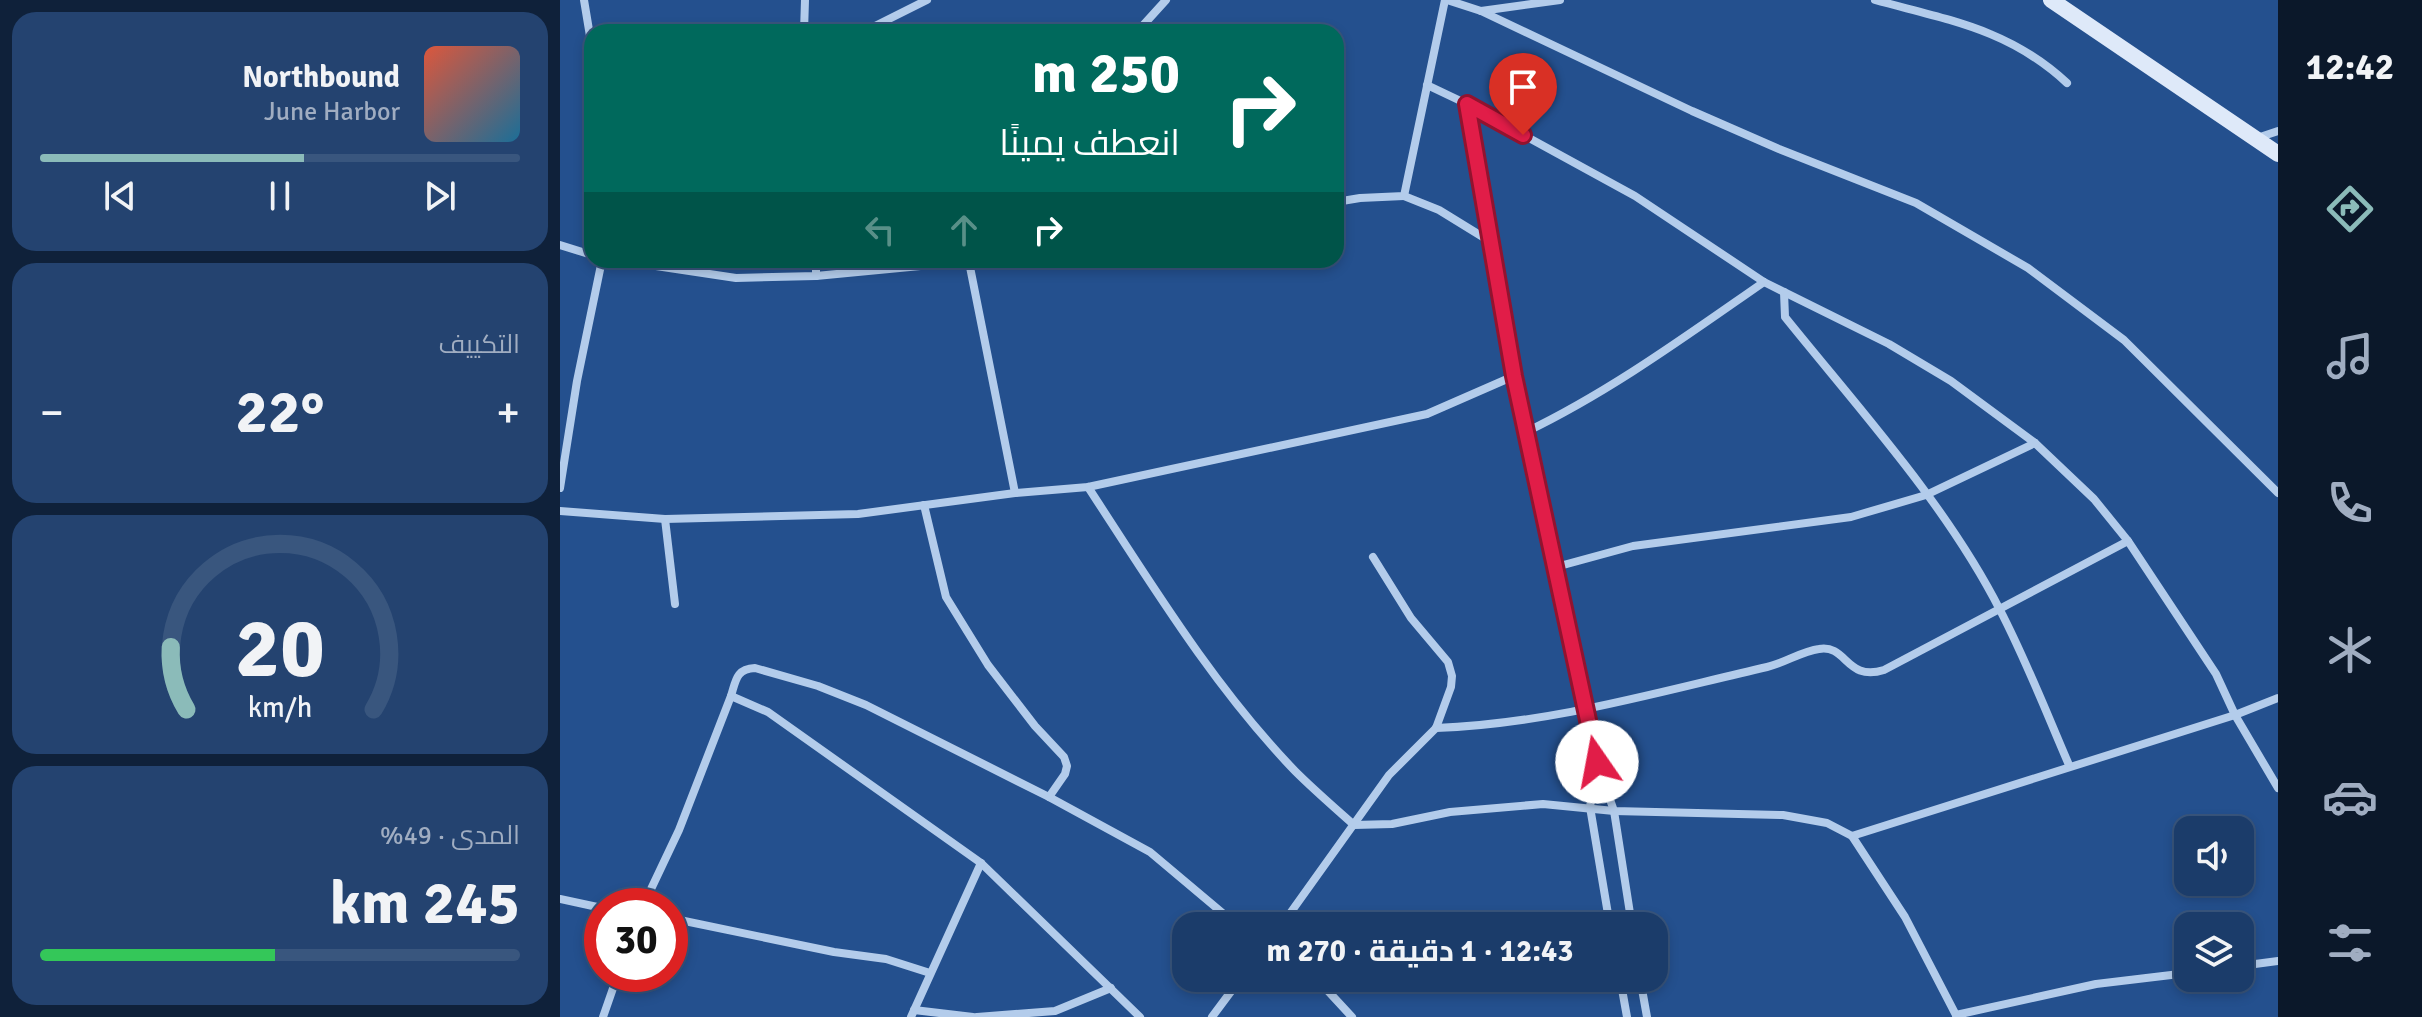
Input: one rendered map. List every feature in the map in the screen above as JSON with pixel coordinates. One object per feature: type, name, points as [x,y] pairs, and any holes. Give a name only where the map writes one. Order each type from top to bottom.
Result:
[{"type":"street","points":[[584,0],[588,24]]},
{"type":"street","points":[[804,24],[805,0]]},
{"type":"street","points":[[879,24],[927,0]]},
{"type":"street","points":[[1144,24],[1166,0]]},
{"type":"street","points":[[1404,196],[1446,0],[1481,11],[1779,149],[1916,203],[2028,268],[2124,340],[2278,493]]},
{"type":"street","points":[[1481,11],[1560,0]]},
{"type":"street","points":[[1875,0],[1974,26],[2015,43],[2067,83]]},
{"type":"street","points":[[2051,0],[2278,154]]},
{"type":"street","points":[[1427,85],[1635,196],[1764,282],[1889,344],[1951,381],[2035,443],[2094,499],[2128,541],[2216,674],[2235,715],[2278,788]]},
{"type":"street","points":[[1467,104],[1514,376],[1597,762],[1614,811],[1630,912]]},
{"type":"street","points":[[2257,138],[2278,131]]},
{"type":"street","points":[[1344,201],[1404,196],[1439,210],[1491,242]]},
{"type":"street","points":[[560,245],[584,252]]},
{"type":"street","points":[[560,488],[577,381],[600,268]]},
{"type":"street","points":[[669,268],[736,278],[816,276],[903,268]]},
{"type":"street","points":[[816,268],[816,276]]},
{"type":"street","points":[[970,268],[1015,493]]},
{"type":"street","points":[[1526,432],[1616,383],[1764,282]]},
{"type":"street","points":[[1784,292],[1785,317],[1926,495],[2000,609],[2069,765]]},
{"type":"street","points":[[560,511],[665,519],[858,514],[1015,493],[1088,487],[1427,414],[1514,376]]},
{"type":"street","points":[[1556,567],[1633,546],[1851,517],[1926,495],[2035,443]]},
{"type":"street","points":[[1088,487],[1225,689],[1295,771],[1354,825],[1392,824],[1450,812],[1543,804],[1614,811],[1783,815],[1827,823],[1852,836],[1905,917],[1957,1016],[2096,984],[2174,975]]},
{"type":"street","points":[[924,505],[946,597],[988,665],[1035,726],[1064,757],[1065,774],[1049,797]]},
{"type":"street","points":[[665,519],[675,604]]},
{"type":"street","points":[[1436,728],[1506,723],[1656,695],[1771,666],[1819,649],[1832,649],[1860,672],[1870,674],[1884,670],[2128,541]]},
{"type":"street","points":[[1291,912],[1389,775],[1436,728],[1451,687],[1448,662],[1411,618],[1373,557]]},
{"type":"street","points":[[652,888],[679,830],[738,673],[744,668],[755,668],[818,686],[866,705],[1049,797],[1150,852],[1221,912]]},
{"type":"street","points":[[731,696],[768,712],[981,863],[1140,1017]]},
{"type":"street","points":[[1852,836],[2235,715],[2278,698]]},
{"type":"street","points":[[1597,762],[1590,807],[1608,912]]},
{"type":"street","points":[[981,863],[912,1013],[975,1017],[1055,1011],[1111,988]]},
{"type":"street","points":[[560,899],[584,904]]},
{"type":"street","points":[[688,922],[886,959],[930,973]]},
{"type":"street","points":[[2254,964],[2278,961]]},
{"type":"street","points":[[603,1017],[612,992]]},
{"type":"street","points":[[1212,1017],[1231,992]]},
{"type":"street","points":[[1329,992],[1352,1017]]},
{"type":"street","points":[[1623,992],[1627,1017]]},
{"type":"street","points":[[1643,992],[1647,1017]]},
{"type":"route","points":[[1523,135],[1467,104],[1514,376],[1597,762]]}]
